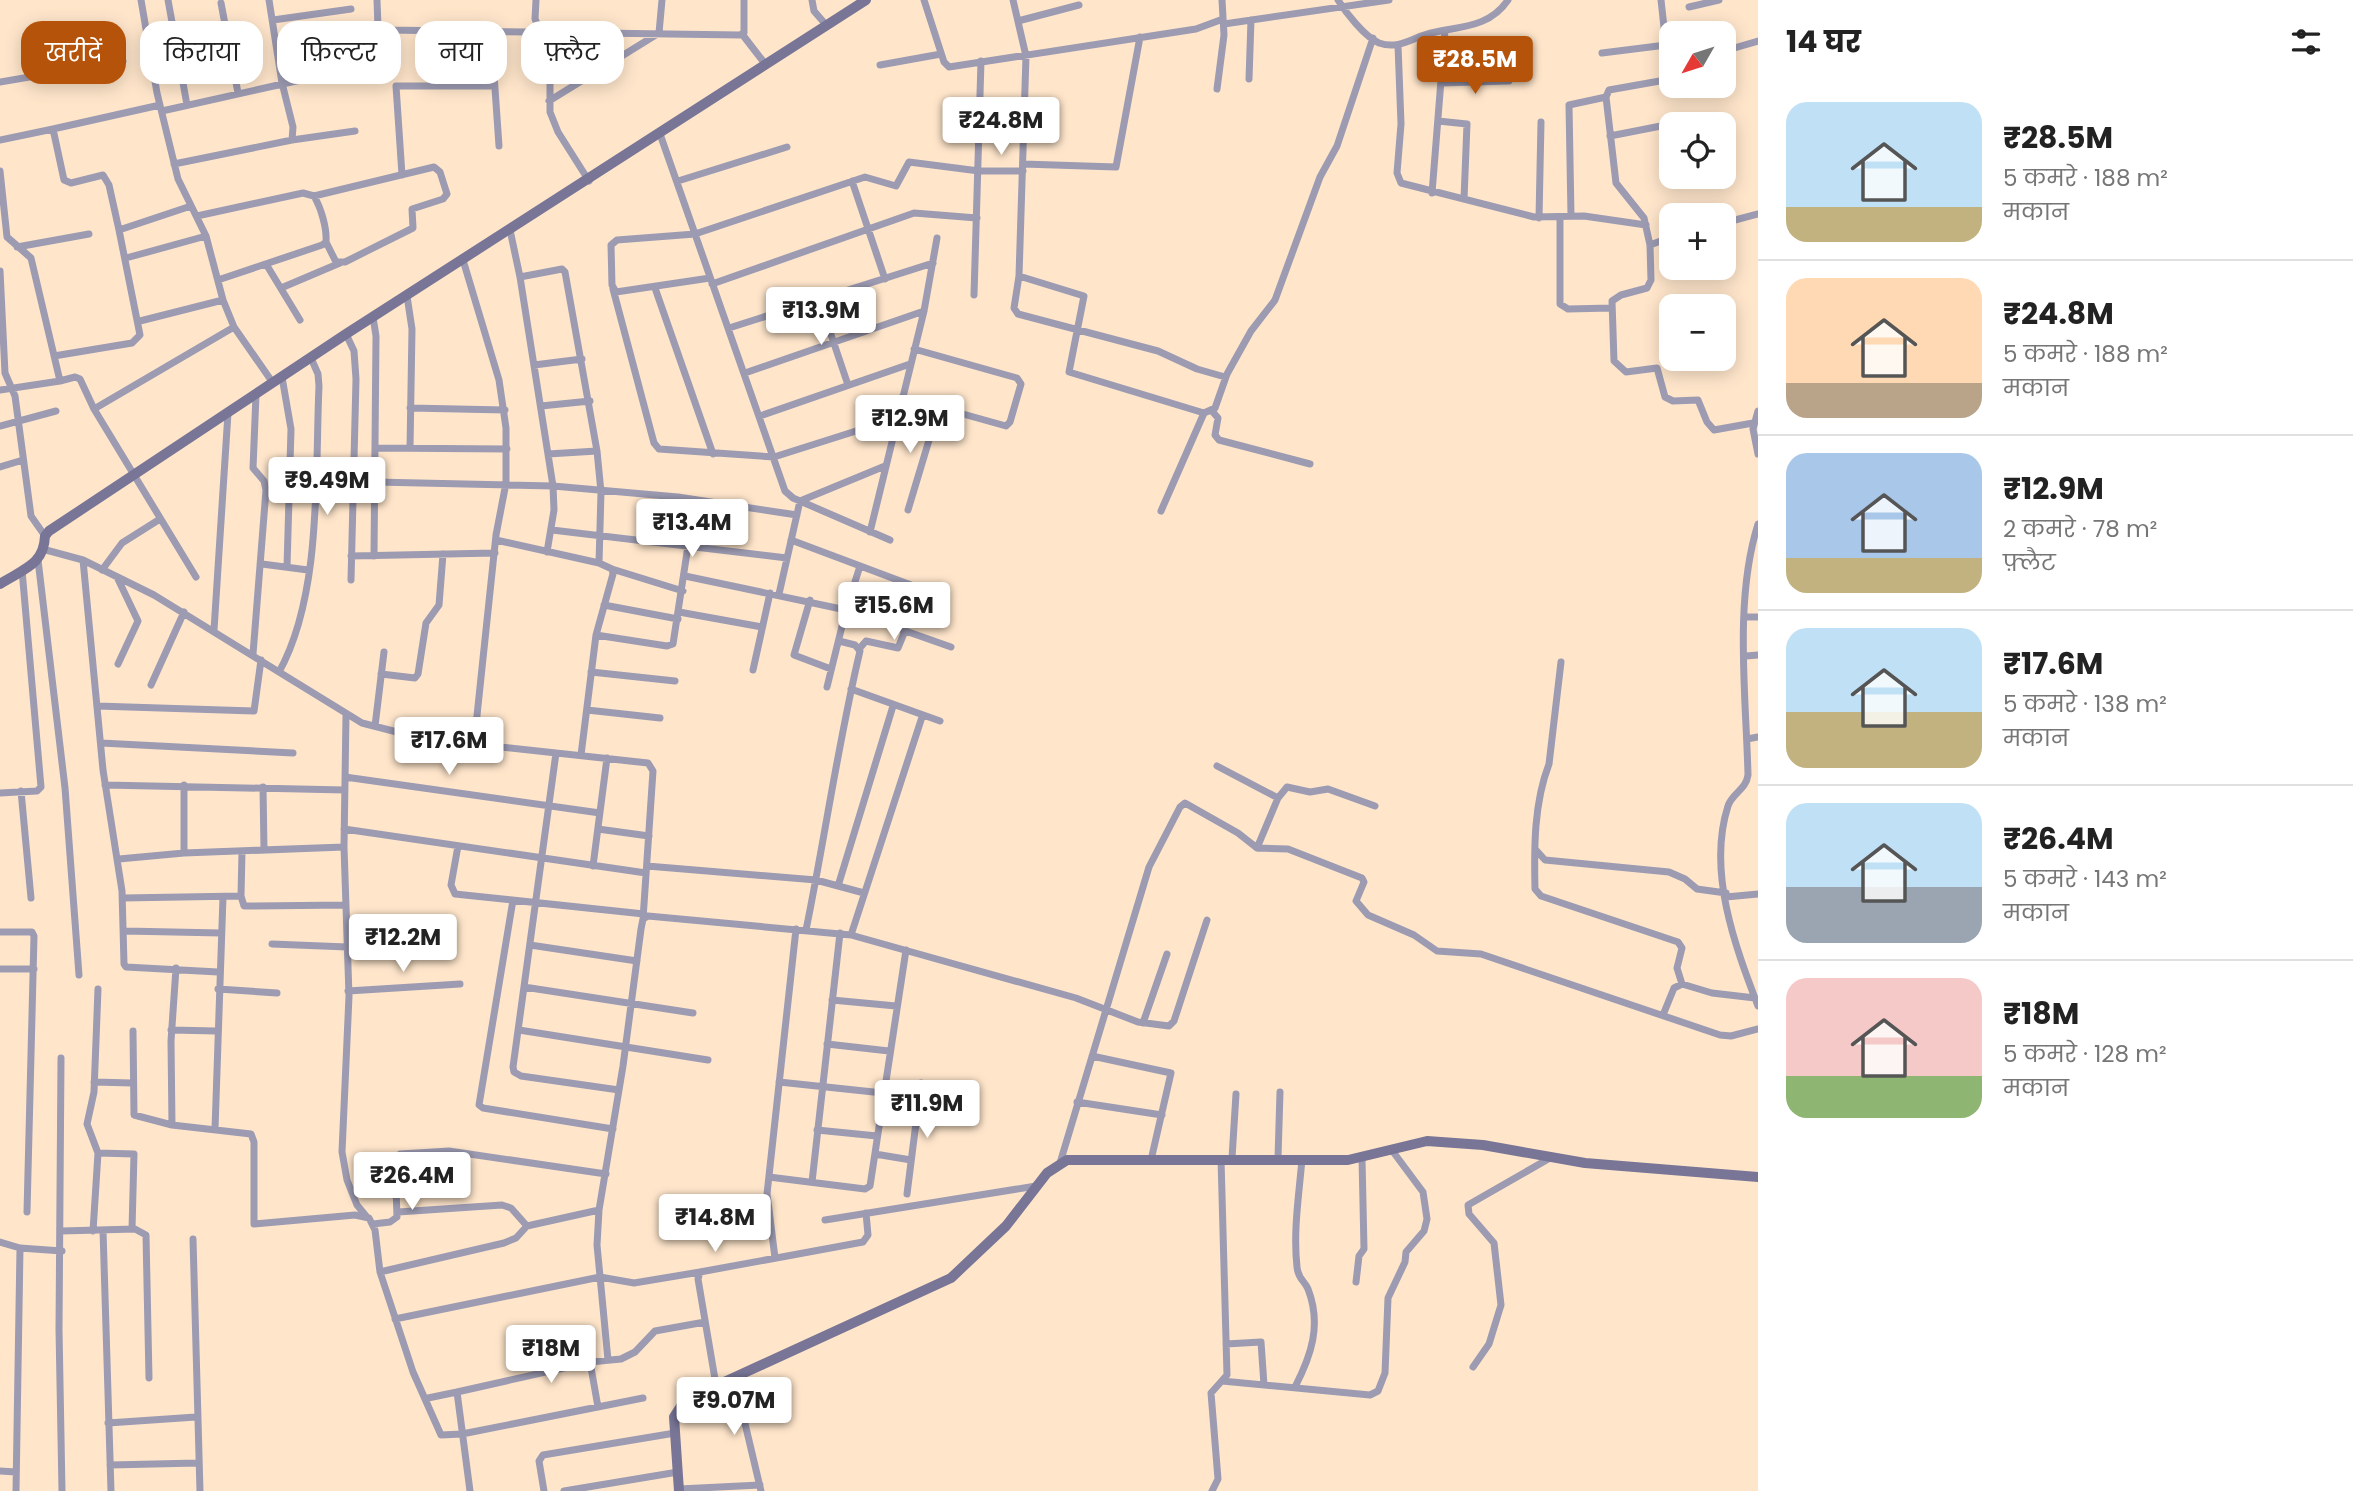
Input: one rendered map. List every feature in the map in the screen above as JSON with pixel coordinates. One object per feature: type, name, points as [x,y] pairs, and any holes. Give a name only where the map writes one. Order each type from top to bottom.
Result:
[{"type":"street","points":[[141,0],[174,164],[206,236],[223,300],[234,327],[278,380],[291,429],[287,567]]},
{"type":"street","points":[[168,0],[187,105]]},
{"type":"street","points":[[269,0],[277,48]]},
{"type":"street","points":[[377,0],[381,30],[415,31]]},
{"type":"street","points":[[536,0],[536,21]]},
{"type":"street","points":[[659,33],[662,0]]},
{"type":"street","points":[[744,0],[742,34],[766,65]]},
{"type":"street","points":[[812,0],[814,11],[827,26]]},
{"type":"street","points":[[45,536],[346,334],[589,181],[827,26],[854,3],[866,0]]},
{"type":"street","points":[[924,0],[941,54],[949,67],[1341,4],[1389,0]]},
{"type":"street","points":[[1013,0],[1026,53],[1019,276],[1014,308],[1017,314],[1158,351],[1197,369],[1225,377]]},
{"type":"street","points":[[1217,89],[1223,22],[1222,0]]},
{"type":"street","points":[[1341,4],[1373,38],[1381,43],[1398,45],[1445,30],[1483,22],[1498,12],[1508,0]]},
{"type":"street","points":[[1602,53],[1666,45],[1661,0]]},
{"type":"street","points":[[1689,7],[1719,0]]},
{"type":"street","points":[[221,4],[238,93]]},
{"type":"street","points":[[1018,22],[1079,5]]},
{"type":"street","points":[[273,20],[351,9]]},
{"type":"street","points":[[1249,79],[1251,20]]},
{"type":"street","points":[[1432,192],[1445,30]]},
{"type":"street","points":[[624,33],[742,34]]},
{"type":"street","points":[[549,101],[659,33]]},
{"type":"street","points":[[897,418],[774,457],[663,451],[656,447],[613,289],[610,251],[613,242],[695,234],[869,177],[896,186],[909,162],[979,171],[1023,167],[1116,167],[1140,37]]},
{"type":"street","points":[[1161,511],[1225,377],[1254,326],[1275,300],[1320,177],[1338,146],[1373,38]]},
{"type":"street","points":[[1736,47],[1758,41]]},
{"type":"street","points":[[1398,45],[1401,124],[1398,178],[1405,186],[1539,218],[1572,216],[1646,225]]},
{"type":"street","points":[[880,65],[941,54]]},
{"type":"street","points":[[974,295],[981,61]]},
{"type":"street","points":[[0,82],[21,78]]},
{"type":"street","points":[[1441,83],[1509,81]]},
{"type":"street","points":[[1659,81],[1609,90],[1606,97],[1616,183],[1641,213],[1650,245],[1649,286],[1640,292],[1617,297],[1611,307],[1613,359],[1620,370],[1629,372],[1657,368],[1665,397],[1673,401],[1698,400],[1707,422],[1714,430],[1754,424]]},
{"type":"street","points":[[0,140],[187,105],[278,84]]},
{"type":"street","points":[[282,84],[293,127],[292,140]]},
{"type":"street","points":[[549,84],[549,101],[558,132],[589,181]]},
{"type":"street","points":[[402,175],[396,86],[493,86],[499,146]]},
{"type":"street","points":[[1572,216],[1569,105],[1606,97]]},
{"type":"street","points":[[1438,121],[1464,121],[1468,124],[1464,198]]},
{"type":"street","points":[[1539,218],[1541,122]]},
{"type":"street","points":[[1610,136],[1659,127]]},
{"type":"street","points":[[53,129],[64,180],[71,183],[103,175],[109,185],[140,321],[140,335],[132,343],[54,356]]},
{"type":"street","points":[[174,164],[292,140],[355,131]]},
{"type":"street","points":[[660,134],[785,491],[800,501],[890,540]]},
{"type":"street","points":[[678,181],[787,147]]},
{"type":"street","points":[[197,216],[303,193],[314,196],[436,168],[446,196],[412,209],[413,228],[281,288]]},
{"type":"street","points":[[0,171],[2,218],[7,237],[32,258],[60,381]]},
{"type":"street","points":[[852,181],[885,279]]},
{"type":"street","points":[[314,196],[326,242],[332,257],[340,263]]},
{"type":"street","points":[[119,230],[191,206]]},
{"type":"street","points":[[613,289],[621,293],[711,281],[920,212],[977,218]]},
{"type":"street","points":[[1736,220],[1758,214]]},
{"type":"street","points":[[1560,218],[1560,304],[1569,309],[1611,307]]},
{"type":"street","points":[[510,230],[553,486],[552,530],[547,552]]},
{"type":"street","points":[[17,247],[89,234]]},
{"type":"street","points":[[126,258],[206,236]]},
{"type":"street","points":[[870,532],[924,311],[937,238]]},
{"type":"street","points":[[218,280],[326,242]]},
{"type":"street","points":[[1650,245],[1659,242]]},
{"type":"street","points":[[463,260],[487,334],[505,410],[507,449],[506,483],[496,540],[474,744]]},
{"type":"street","points":[[729,328],[933,263]]},
{"type":"street","points":[[266,264],[300,320]]},
{"type":"street","points":[[520,277],[562,269],[565,272],[597,452],[601,492],[598,563]]},
{"type":"street","points":[[0,271],[5,373],[13,388],[19,420],[31,516],[45,536],[46,550],[38,561],[0,584]]},
{"type":"street","points":[[1019,276],[1084,296],[1069,372],[1208,412],[1218,418],[1215,435],[1219,440],[1310,464]]},
{"type":"street","points":[[655,288],[713,454]]},
{"type":"street","points":[[407,296],[412,329],[410,448]]},
{"type":"street","points":[[819,299],[848,385]]},
{"type":"street","points":[[140,321],[223,300]]},
{"type":"street","points":[[745,373],[924,311]]},
{"type":"street","points":[[373,317],[376,336],[374,556]]},
{"type":"street","points":[[94,410],[234,327]]},
{"type":"street","points":[[346,334],[354,351],[356,369],[351,580]]},
{"type":"street","points":[[902,397],[1006,426],[1010,422],[1021,382],[1017,377],[914,349]]},
{"type":"street","points":[[279,672],[298,631],[308,570],[319,386],[318,374],[311,358]]},
{"type":"street","points":[[534,365],[582,359]]},
{"type":"street","points":[[760,415],[910,364]]},
{"type":"street","points":[[0,390],[75,377],[80,379],[94,410],[196,577]]},
{"type":"street","points":[[253,654],[266,490],[264,481],[253,468],[256,395]]},
{"type":"street","points":[[541,406],[590,401]]},
{"type":"street","points":[[908,510],[939,407]]},
{"type":"street","points":[[410,408],[505,410]]},
{"type":"street","points":[[0,426],[56,411]]},
{"type":"street","points":[[1758,411],[1754,424],[1758,454]]},
{"type":"street","points":[[214,630],[228,413]]},
{"type":"street","points":[[375,448],[507,449]]},
{"type":"street","points":[[548,454],[597,452]]},
{"type":"street","points":[[0,467],[23,460]]},
{"type":"street","points":[[800,501],[886,466]]},
{"type":"street","points":[[374,482],[553,486],[695,500],[797,514]]},
{"type":"street","points":[[596,635],[670,646],[675,641],[695,500]]},
{"type":"street","points":[[779,594],[800,501]]},
{"type":"street","points":[[102,570],[122,543],[160,519]]},
{"type":"street","points":[[1663,1015],[1674,988],[1682,984],[1756,1002],[1754,986],[1737,950],[1726,895],[1722,844],[1730,802],[1747,780],[1747,570],[1758,524]]},
{"type":"street","points":[[552,530],[690,544],[787,558]]},
{"type":"street","points":[[496,540],[598,563],[682,591]]},
{"type":"street","points":[[791,540],[911,585]]},
{"type":"street","points":[[46,550],[83,560],[184,612],[346,715],[375,726],[474,744],[642,761],[651,766],[644,916],[606,1174],[598,1210],[600,1277],[608,1360]]},
{"type":"street","points":[[382,674],[412,678],[418,674],[426,623],[439,605],[443,554]]},
{"type":"street","points":[[351,556],[495,554]]},
{"type":"street","points":[[83,560],[105,785],[119,859],[126,967],[218,972]]},
{"type":"street","points":[[38,561],[65,788],[79,975]]},
{"type":"street","points":[[262,564],[308,570]]},
{"type":"street","points":[[827,687],[860,566]]},
{"type":"street","points":[[582,755],[596,635],[612,569]]},
{"type":"street","points":[[0,793],[37,791],[41,787],[22,570]]},
{"type":"street","points":[[685,576],[810,600],[951,647]]},
{"type":"street","points":[[117,578],[138,621],[118,664]]},
{"type":"street","points":[[753,670],[770,593]]},
{"type":"street","points":[[810,600],[794,655],[831,669]]},
{"type":"street","points":[[604,605],[762,627]]},
{"type":"street","points":[[151,685],[184,612]]},
{"type":"street","points":[[1745,617],[1758,617]]},
{"type":"street","points":[[806,930],[859,649],[864,641],[898,648],[905,631]]},
{"type":"street","points":[[839,641],[859,649]]},
{"type":"street","points":[[375,726],[384,652]]},
{"type":"street","points":[[1746,656],[1758,655]]},
{"type":"street","points":[[97,706],[254,711],[261,660]]},
{"type":"street","points":[[1561,662],[1549,764],[1543,779],[1534,848],[1535,886],[1539,894],[1678,942],[1682,948],[1678,968],[1682,984]]},
{"type":"street","points":[[591,672],[675,681]]},
{"type":"street","points":[[851,689],[922,717],[940,721]]},
{"type":"street","points":[[838,886],[893,706]]},
{"type":"street","points":[[587,710],[660,718]]},
{"type":"street","points":[[346,715],[344,847],[348,991],[342,1164],[357,1205],[373,1224],[380,1272],[413,1372],[428,1398],[438,1432],[445,1436],[462,1434],[643,1398]]},
{"type":"street","points":[[851,935],[922,717]]},
{"type":"street","points":[[1747,738],[1758,737]]},
{"type":"street","points":[[101,743],[293,753]]},
{"type":"street","points":[[556,753],[513,1067],[517,1075],[619,1090]]},
{"type":"street","points":[[593,866],[607,758]]},
{"type":"street","points":[[1217,766],[1278,798]]},
{"type":"street","points":[[345,777],[600,813]]},
{"type":"street","points":[[105,785],[345,790]]},
{"type":"street","points":[[184,786],[184,853]]},
{"type":"street","points":[[263,787],[264,850]]},
{"type":"street","points":[[1257,848],[1278,798],[1287,787],[1310,792],[1323,788],[1375,806]]},
{"type":"street","points":[[21,792],[31,898]]},
{"type":"street","points":[[1060,1163],[1149,867],[1180,807],[1185,803],[1193,805],[1257,848],[1288,849],[1362,878],[1364,882],[1356,901],[1360,908],[1373,918],[1414,934],[1437,951],[1461,955],[1477,953],[1726,1035],[1758,1029]]},
{"type":"street","points":[[344,829],[593,866],[816,880],[864,893]]},
{"type":"street","points":[[598,829],[649,836]]},
{"type":"street","points":[[458,846],[451,885],[453,893],[644,916],[652,914],[851,935],[1107,1009],[1143,1023],[1169,1026],[1174,1021],[1207,920]]},
{"type":"street","points":[[119,859],[184,853],[344,847]]},
{"type":"street","points":[[1534,848],[1548,860],[1669,872],[1685,879],[1697,889],[1726,895],[1758,894]]},
{"type":"street","points":[[242,852],[241,896],[246,906],[346,905]]},
{"type":"street","points":[[123,898],[241,896]]},
{"type":"street","points":[[215,1129],[218,972],[223,897]]},
{"type":"street","points":[[513,900],[479,1105],[483,1108],[613,1129]]},
{"type":"street","points":[[775,1258],[767,1208],[796,929]]},
{"type":"street","points":[[125,931],[221,933]]},
{"type":"street","points":[[0,932],[33,934],[27,1212]]},
{"type":"street","points":[[812,1182],[840,933]]},
{"type":"street","points":[[272,944],[347,947]]},
{"type":"street","points":[[530,945],[637,961]]},
{"type":"street","points":[[769,1177],[867,1188],[871,1184],[906,950]]},
{"type":"street","points":[[1143,1023],[1167,954]]},
{"type":"street","points":[[172,1125],[172,1030],[176,968]]},
{"type":"street","points":[[0,969],[34,970]]},
{"type":"street","points":[[348,991],[460,984]]},
{"type":"street","points":[[524,988],[693,1013]]},
{"type":"street","points":[[93,1231],[98,1153],[87,1128],[94,1082],[98,989]]},
{"type":"street","points":[[218,989],[277,993]]},
{"type":"street","points":[[832,1000],[896,1006]]},
{"type":"street","points":[[172,1030],[216,1031]]},
{"type":"street","points":[[519,1030],[708,1060]]},
{"type":"street","points":[[133,1031],[132,1113],[172,1125],[248,1132],[253,1138],[254,1224],[366,1216]]},
{"type":"street","points":[[827,1044],[889,1051]]},
{"type":"street","points":[[1092,1056],[1170,1071],[1172,1076],[1151,1160]]},
{"type":"street","points":[[61,1058],[62,1251],[59,1329],[62,1491]]},
{"type":"street","points":[[94,1082],[132,1083]]},
{"type":"street","points":[[779,1082],[883,1093]]},
{"type":"street","points":[[906,1194],[921,1083]]},
{"type":"street","points":[[1278,1158],[1280,1092]]},
{"type":"street","points":[[1212,1491],[1218,1479],[1211,1393],[1227,1375],[1226,1158],[1236,1094]]},
{"type":"street","points":[[1077,1101],[1162,1115]]},
{"type":"street","points":[[817,1130],[877,1136]]},
{"type":"street","points":[[734,1377],[761,1488],[678,1490],[674,1418],[679,1408],[695,1394],[951,1279],[1006,1226],[1037,1186],[1060,1163],[1073,1158],[1363,1158],[1419,1142],[1445,1142],[1550,1157],[1758,1177]]},
{"type":"street","points":[[1222,1381],[1370,1395],[1381,1387],[1385,1365],[1388,1298],[1405,1262],[1406,1252],[1424,1231],[1427,1219],[1423,1192],[1391,1148]]},
{"type":"street","points":[[373,1224],[394,1220],[398,1212],[395,1159],[400,1154],[449,1151],[606,1174]]},
{"type":"street","points":[[98,1153],[134,1154],[132,1229]]},
{"type":"street","points":[[875,1154],[911,1160]]},
{"type":"street","points":[[1473,1367],[1489,1344],[1501,1305],[1494,1243],[1469,1214],[1468,1207],[1480,1196],[1550,1157]]},
{"type":"street","points":[[1356,1282],[1359,1256],[1363,1249],[1363,1158]]},
{"type":"street","points":[[1295,1387],[1308,1361],[1315,1338],[1308,1289],[1298,1278],[1295,1254],[1302,1159]]},
{"type":"street","points":[[825,1220],[1037,1186]]},
{"type":"street","points":[[398,1212],[502,1205],[511,1208],[527,1226]]},
{"type":"street","points":[[380,1272],[504,1243],[516,1238],[527,1226],[598,1210]]},
{"type":"street","points":[[395,1319],[600,1277],[634,1283],[865,1240],[868,1235],[866,1213]]},
{"type":"street","points":[[61,1231],[132,1229],[143,1232],[148,1243],[149,1378]]},
{"type":"street","points":[[103,1230],[111,1491]]},
{"type":"street","points":[[193,1239],[200,1491]]},
{"type":"street","points":[[0,1242],[20,1248],[62,1251]]},
{"type":"street","points":[[16,1491],[20,1248]]},
{"type":"street","points":[[700,1272],[698,1279],[716,1385]]},
{"type":"street","points":[[428,1398],[608,1360],[635,1352],[656,1331],[705,1322]]},
{"type":"street","points":[[1226,1344],[1261,1342],[1264,1385]]},
{"type":"street","points":[[590,1362],[598,1407]]},
{"type":"street","points":[[457,1392],[470,1491]]},
{"type":"street","points":[[108,1423],[196,1418]]},
{"type":"street","points":[[544,1491],[539,1461],[543,1455],[674,1433]]},
{"type":"street","points":[[110,1465],[198,1463]]},
{"type":"street","points":[[0,1471],[16,1472]]},
{"type":"street","points":[[564,1491],[678,1472]]}]
